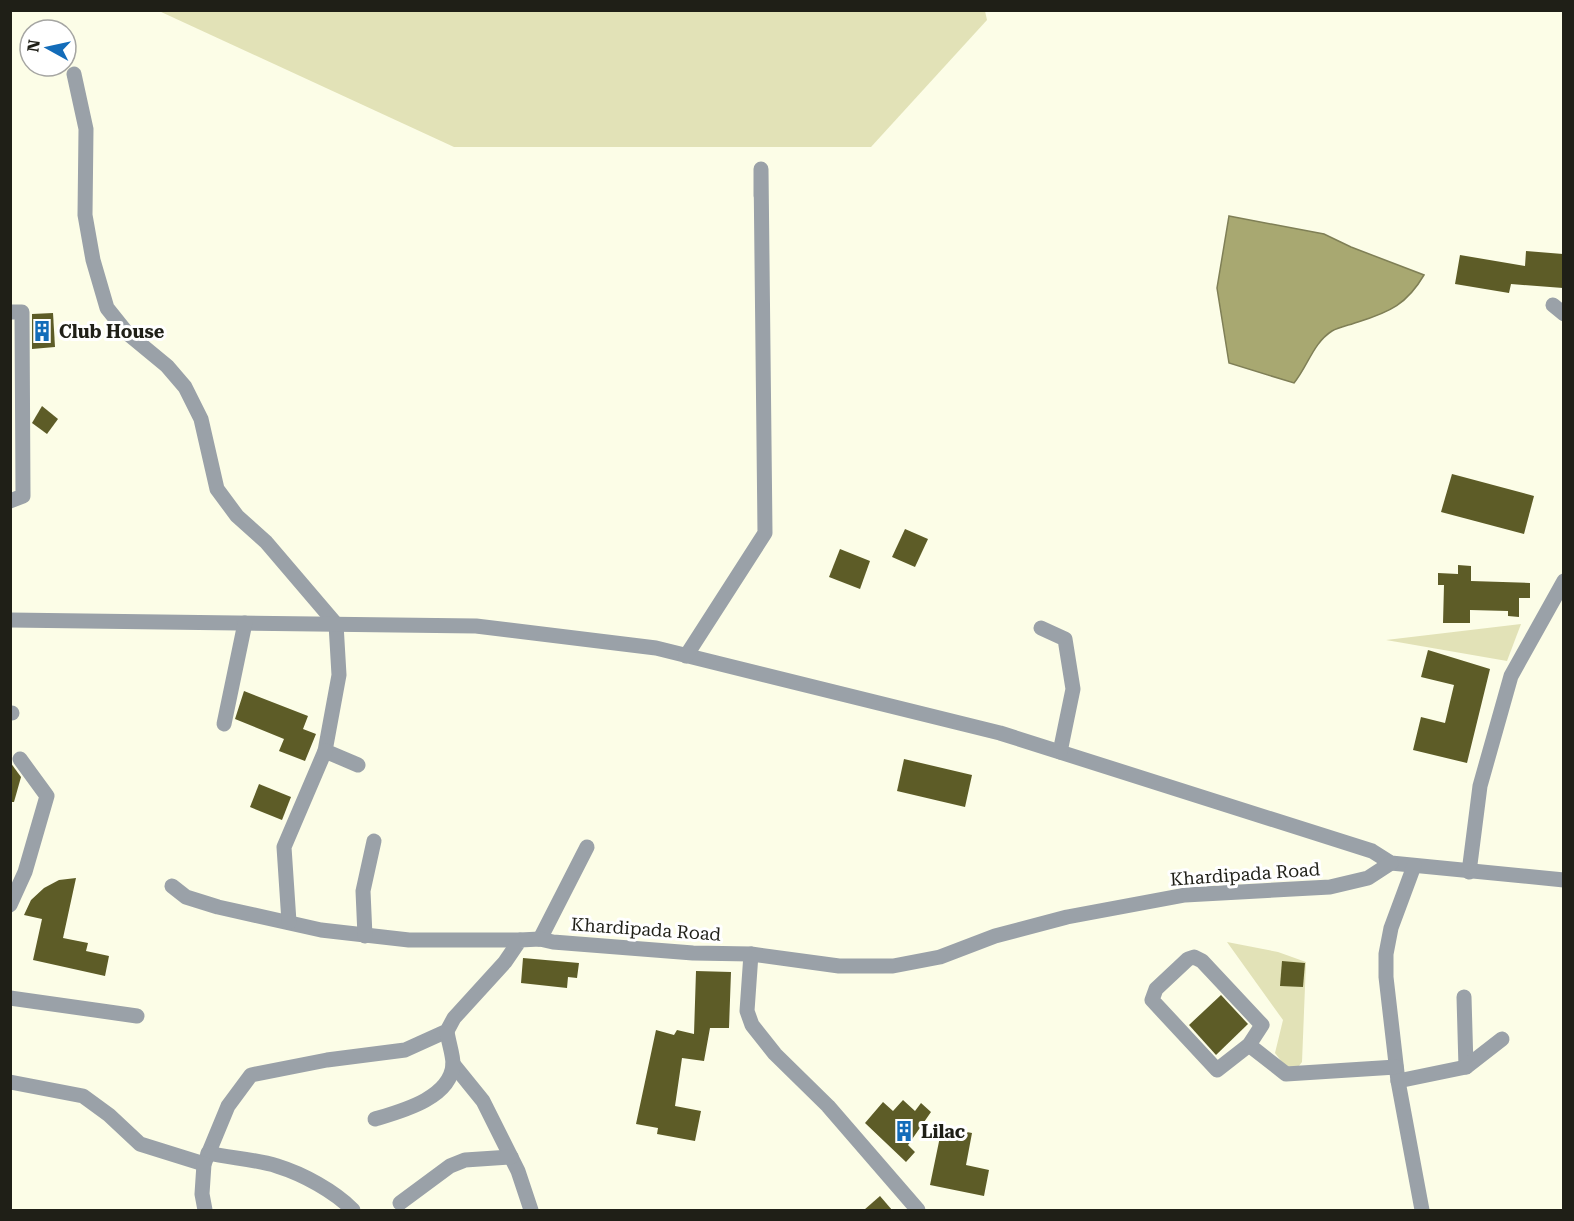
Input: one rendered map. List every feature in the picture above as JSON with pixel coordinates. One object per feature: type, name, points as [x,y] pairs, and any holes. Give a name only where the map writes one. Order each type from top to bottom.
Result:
[{"type":"street","points":[[75,78],[86,129],[86,215],[93,260],[107,308],[127,333],[167,366],[185,387],[201,419],[217,489],[237,516],[266,542],[336,624],[339,675],[325,751],[284,847],[289,922]]},
{"type":"street","points":[[686,656],[765,533],[761,169],[761,196]]},
{"type":"street","points":[[10,312],[22,312],[23,496],[10,501]]},
{"type":"street","points":[[1468,872],[1480,786],[1511,676],[1563,580]]},
{"type":"street","points":[[10,620],[476,626],[656,648],[1000,733],[1372,851],[1391,863],[1563,880]]},
{"type":"street","points":[[224,724],[245,623]]},
{"type":"street","points":[[1041,628],[1065,639],[1073,689],[1059,752]]},
{"type":"street","points":[[325,751],[358,765]]},
{"type":"street","points":[[10,905],[25,872],[47,796],[20,759]]},
{"type":"street","points":[[365,936],[363,891],[374,841]]},
{"type":"street","points":[[540,939],[587,847]]},
{"type":"street","name":"Khardipada Road","points":[[172,886],[186,897],[218,907],[321,930],[365,936],[420,941],[540,939],[553,942],[693,953],[751,954],[839,966],[893,966],[939,957],[995,936],[1067,917],[1185,895],[1330,887],[1368,878],[1391,863]]},
{"type":"street","points":[[1414,866],[1391,928],[1386,954],[1386,977],[1397,1074],[1422,1210]]},
{"type":"street","points":[[205,1210],[202,1194],[206,1159],[228,1106],[251,1075],[327,1060],[405,1050],[447,1031],[454,1018],[505,962],[520,940]]},
{"type":"street","points":[[751,954],[747,1011],[752,1025],[775,1054],[828,1106],[918,1210]]},
{"type":"street","points":[[1198,958],[1260,1022],[1262,1027],[1249,1045],[1221,1069],[1214,1070],[1155,1004],[1153,995],[1188,959],[1198,958]]},
{"type":"street","points":[[1464,997],[1466,1067]]},
{"type":"street","points":[[10,998],[137,1016]]},
{"type":"street","points":[[447,1031],[453,1064],[483,1101],[518,1171],[531,1210]]},
{"type":"street","points":[[1249,1045],[1286,1074],[1397,1074],[1466,1067],[1502,1039]]},
{"type":"street","points":[[375,1119],[412,1106],[438,1091],[446,1082],[453,1064]]},
{"type":"street","points":[[10,1082],[82,1096],[109,1115],[140,1144],[206,1159],[277,1166],[328,1192],[353,1210]]},
{"type":"street","points":[[400,1203],[450,1166],[465,1160],[511,1157]]},
{"type":"shaded area","points":[[159,11],[985,11],[987,20],[871,147],[454,147]]},
{"type":"shaded area","points":[[1229,216],[1324,234],[1424,275],[1418,285],[1397,306],[1325,336],[1294,383],[1229,363],[1217,288]]},
{"type":"shaded area","points":[[1521,624],[1507,661],[1386,640]]},
{"type":"shaded area","points":[[1227,942],[1278,952],[1306,962],[1302,1062],[1292,1075],[1275,1053],[1283,1020]]},
{"type":"building","points":[[1526,251],[1563,254],[1563,288],[1511,284],[1509,293],[1455,284],[1460,255],[1525,266]]},
{"type":"building","name":"Club House","points":[[53,313],[55,347],[32,349],[32,314]]},
{"type":"building","points":[[42,406],[58,419],[47,434],[32,423]]},
{"type":"building","points":[[1452,474],[1534,496],[1524,534],[1441,512]]},
{"type":"building","points":[[905,529],[928,539],[915,567],[892,557]]},
{"type":"building","points":[[840,549],[870,561],[860,589],[829,577]]},
{"type":"building","points":[[1458,565],[1471,566],[1471,581],[1530,583],[1530,598],[1519,598],[1519,617],[1508,616],[1508,611],[1470,610],[1470,623],[1443,623],[1444,585],[1438,585],[1438,573],[1458,574]]},
{"type":"building","points":[[1428,650],[1490,669],[1467,763],[1413,750],[1421,717],[1445,723],[1454,685],[1421,677]]},
{"type":"building","points":[[244,691],[308,716],[303,729],[316,734],[305,761],[279,751],[284,739],[235,719]]},
{"type":"building","points":[[904,759],[972,775],[965,807],[897,791]]},
{"type":"building","points":[[10,762],[21,777],[14,802],[10,802]]},
{"type":"building","points":[[259,784],[291,797],[282,820],[250,807]]},
{"type":"building","points":[[76,878],[63,938],[88,943],[86,951],[109,956],[105,976],[33,960],[42,919],[24,915],[31,900],[44,888],[59,880]]},
{"type":"building","points":[[523,958],[579,963],[577,978],[568,977],[567,988],[521,983]]},
{"type":"building","points":[[1282,961],[1305,963],[1303,987],[1280,986]]},
{"type":"building","points":[[696,971],[731,972],[729,1028],[710,1028],[704,1061],[682,1058],[675,1106],[701,1111],[695,1141],[657,1134],[658,1128],[636,1124],[656,1030],[674,1035],[677,1030],[694,1034]]},
{"type":"building","points":[[1221,995],[1248,1024],[1216,1055],[1189,1025]]},
{"type":"building","name":"Lilac","points":[[903,1100],[915,1111],[921,1103],[931,1112],[908,1145],[915,1152],[906,1162],[865,1123],[883,1102],[893,1111]]},
{"type":"building","points":[[942,1127],[972,1133],[966,1165],[989,1170],[984,1196],[930,1185]]},
{"type":"building","points":[[880,1196],[892,1210],[864,1210]]},
{"type":"place","name":"Club House","points":[[42,331]]},
{"type":"place","name":"Lilac","points":[[904,1131]]}]
